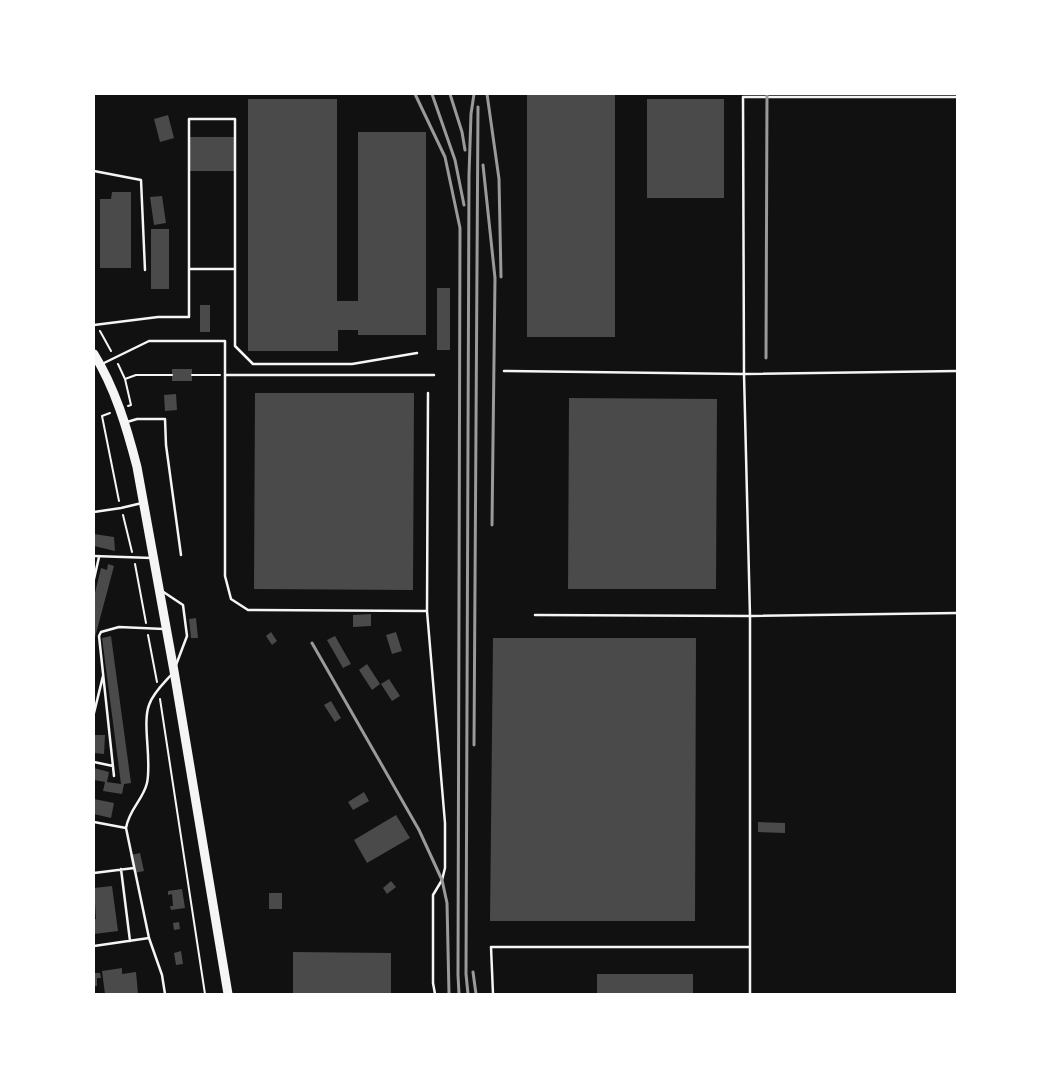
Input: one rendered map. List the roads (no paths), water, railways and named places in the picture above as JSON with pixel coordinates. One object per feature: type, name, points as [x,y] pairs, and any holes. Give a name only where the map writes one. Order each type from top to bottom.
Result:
[{"type":"main road","points":[[94,354],[101,365],[129,438],[143,502],[174,671],[228,994]]},
{"type":"lane","points":[[750,994],[750,616],[744,374],[743,97],[957,97]]},
{"type":"lane","points":[[95,324],[158,318],[189,318],[189,119],[235,119],[235,346],[253,364],[352,364],[417,353]]},
{"type":"lane","points":[[94,171],[141,180],[145,270]]},
{"type":"lane","points":[[189,269],[235,269]]},
{"type":"lane","points":[[101,365],[149,341],[225,340],[225,576],[231,599],[248,610],[427,611]]},
{"type":"lane","points":[[504,371],[744,374],[957,371]]},
{"type":"lane","points":[[225,375],[434,375]]},
{"type":"lane","points":[[428,394],[427,611],[445,823],[445,868],[442,880],[433,895],[434,994]]},
{"type":"lane","points":[[124,423],[136,419],[166,419],[166,445],[181,555]]},
{"type":"lane","points":[[94,512],[143,502]]},
{"type":"lane","points":[[94,556],[154,558]]},
{"type":"lane","points":[[94,578],[99,557]]},
{"type":"lane","points":[[159,589],[183,605],[187,636],[174,671],[158,690],[149,705],[147,717],[149,769],[147,785],[132,810],[126,828],[149,938],[162,976],[165,994]]},
{"type":"lane","points":[[535,615],[750,616],[957,613]]},
{"type":"lane","points":[[114,776],[103,673],[101,632],[119,626],[166,629]]},
{"type":"lane","points":[[94,713],[103,673]]},
{"type":"lane","points":[[94,762],[113,766]]},
{"type":"lane","points":[[94,822],[126,828]]},
{"type":"lane","points":[[94,873],[134,868]]},
{"type":"lane","points":[[121,869],[130,941]]},
{"type":"lane","points":[[94,946],[149,938]]},
{"type":"lane","points":[[493,994],[491,947],[750,947]]},
{"type":"railway","points":[[415,94],[445,157],[460,228],[459,994]]},
{"type":"railway","points":[[432,94],[455,160],[464,205]]},
{"type":"railway","points":[[450,94],[462,132],[465,150]]},
{"type":"railway","points":[[468,994],[466,974],[469,175],[471,114],[474,94]]},
{"type":"railway","points":[[487,94],[499,179],[501,277]]},
{"type":"railway","points":[[766,358],[767,94]]},
{"type":"railway","points":[[474,745],[478,107]]},
{"type":"railway","points":[[483,165],[495,278],[492,525]]},
{"type":"railway","points":[[312,643],[419,830],[442,880],[447,903],[449,994]]},
{"type":"railway","points":[[473,972],[476,994]]}]
